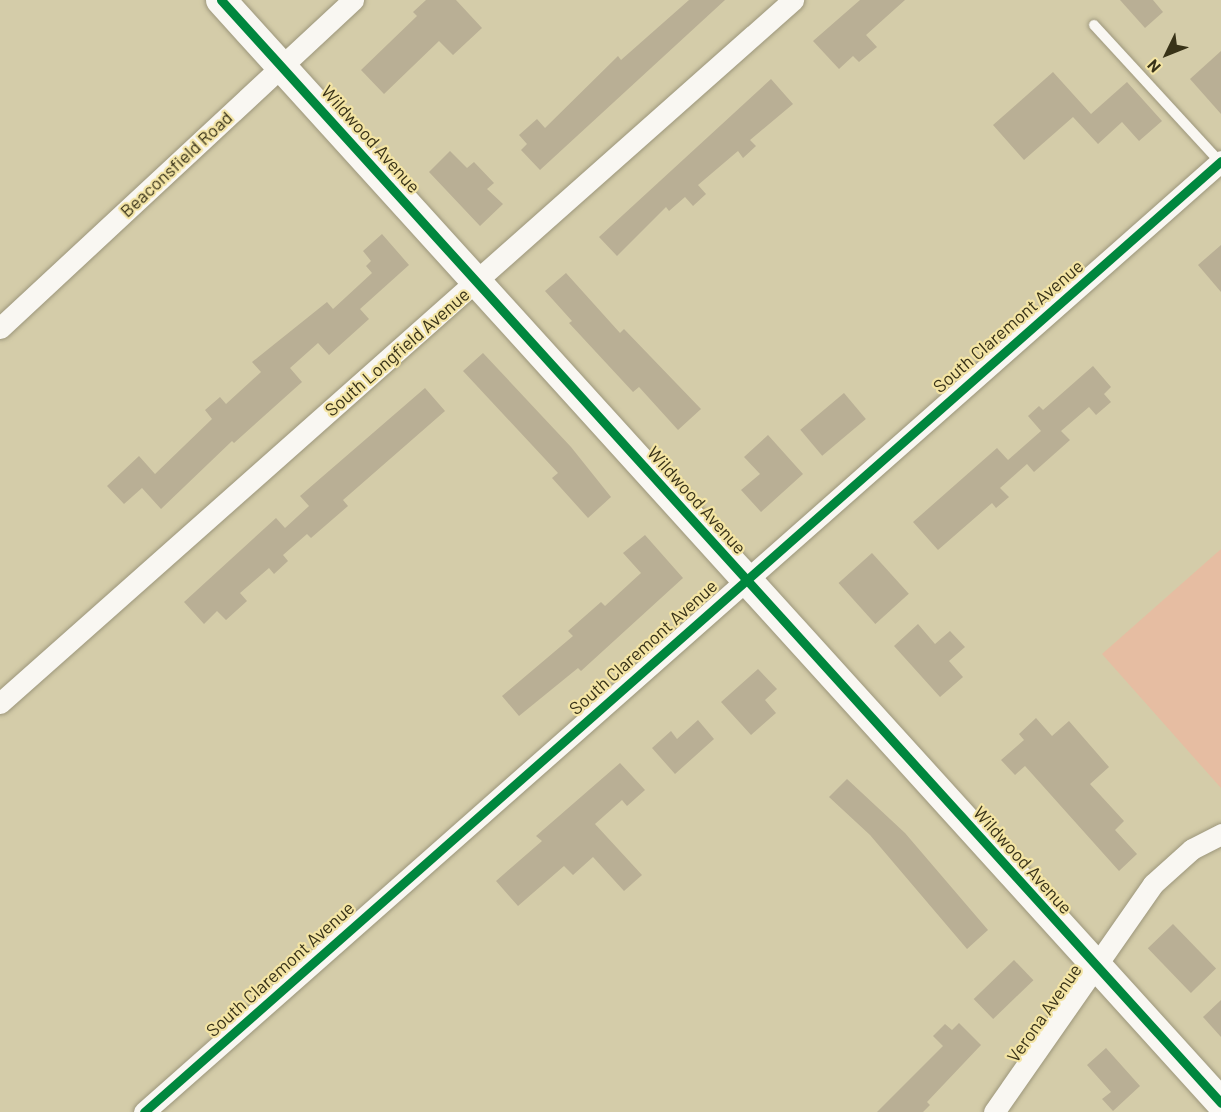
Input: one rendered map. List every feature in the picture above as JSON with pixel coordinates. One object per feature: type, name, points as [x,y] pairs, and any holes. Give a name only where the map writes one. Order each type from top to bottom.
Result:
[{"type":"street","name":"Wildwood Avenue","points":[[221,0],[1221,1103]]},
{"type":"street","name":"Beaconsfield Road","points":[[0,328],[353,0]]},
{"type":"street","name":"South Longfield Avenue","points":[[0,703],[793,0]]},
{"type":"street","name":"South Claremont Avenue","points":[[144,1112],[745,578],[1221,162]]},
{"type":"street","name":"Verona Avenue","points":[[994,1112],[1153,884],[1191,849],[1221,834]]},
{"type":"lane","points":[[1094,25],[1221,162]]},
{"type":"shaded area","points":[[1221,549],[1221,788],[1102,654]]},
{"type":"building","points":[[426,0],[456,0],[482,28],[453,55],[439,41],[384,94],[361,70],[417,16],[413,12]]},
{"type":"building","points":[[689,0],[725,0],[540,170],[521,150],[527,144],[519,135],[537,119],[545,128],[618,56],[621,60]]},
{"type":"building","points":[[860,0],[905,0],[866,35],[877,47],[859,62],[853,56],[839,69],[813,41]]},
{"type":"building","points":[[1120,0],[1153,0],[1163,12],[1145,28]]},
{"type":"building","points":[[1221,51],[1221,114],[1190,79]]},
{"type":"building","points":[[1053,72],[1091,114],[1127,82],[1162,121],[1139,141],[1122,122],[1098,144],[1073,117],[1024,160],[993,125]]},
{"type":"building","points":[[771,79],[793,104],[750,140],[756,146],[743,158],[738,151],[698,185],[706,194],[693,206],[685,197],[669,211],[666,207],[617,256],[599,237]]},
{"type":"building","points":[[450,151],[467,168],[474,162],[494,183],[487,189],[503,204],[480,226],[429,172]]},
{"type":"building","points":[[382,234],[409,265],[360,309],[369,319],[329,355],[318,343],[290,368],[302,382],[234,443],[232,441],[161,509],[142,488],[124,504],[107,486],[139,456],[155,474],[212,419],[205,410],[220,397],[226,404],[261,372],[252,362],[327,302],[333,309],[372,273],[366,266],[371,261],[363,251]]},
{"type":"building","points":[[1221,245],[1221,292],[1198,265]]},
{"type":"building","points":[[566,273],[620,333],[624,329],[701,409],[678,430],[639,387],[633,392],[569,323],[572,321],[545,291]]},
{"type":"building","points":[[483,353],[571,447],[611,497],[588,518],[552,478],[558,473],[463,371]]},
{"type":"building","points":[[1093,366],[1111,387],[1104,394],[1111,402],[1096,415],[1089,407],[1061,431],[1070,440],[1034,472],[1027,464],[1000,488],[1009,497],[996,508],[992,503],[938,550],[913,522],[997,448],[1008,460],[1041,431],[1028,416],[1039,406],[1043,410]]},
{"type":"building","points":[[425,388],[445,411],[343,500],[348,506],[311,538],[307,534],[283,555],[288,561],[274,574],[269,568],[240,593],[247,601],[226,620],[217,611],[204,624],[184,602],[276,518],[285,528],[309,506],[300,496]]},
{"type":"building","points":[[844,393],[866,419],[822,456],[800,430]]},
{"type":"building","points":[[768,435],[803,474],[761,512],[741,490],[760,474],[744,457]]},
{"type":"building","points":[[645,535],[683,578],[581,671],[578,668],[519,716],[502,696],[573,636],[568,631],[601,602],[605,606],[641,573],[623,553]]},
{"type":"building","points":[[872,553],[909,594],[875,624],[839,583]]},
{"type":"building","points":[[918,624],[935,644],[950,631],[965,647],[949,661],[963,677],[940,697],[894,646]]},
{"type":"building","points":[[758,669],[777,689],[765,700],[776,713],[751,735],[721,702]]},
{"type":"building","points":[[1036,718],[1052,736],[1069,721],[1109,767],[1090,784],[1124,821],[1115,830],[1137,854],[1119,871],[1025,766],[1015,775],[1001,760],[1024,740],[1019,734]]},
{"type":"building","points":[[698,720],[714,739],[675,774],[652,748],[671,731],[677,739]]},
{"type":"building","points":[[620,763],[645,790],[627,806],[622,800],[595,824],[642,875],[624,891],[593,857],[573,875],[564,866],[518,906],[496,881],[542,841],[536,836]]},
{"type":"building","points":[[847,779],[905,833],[988,930],[967,949],[870,835],[829,797]]},
{"type":"building","points":[[1173,924],[1216,969],[1191,993],[1148,948]]},
{"type":"building","points":[[1014,960],[1033,980],[993,1019],[974,999]]},
{"type":"building","points":[[1221,1000],[1221,1037],[1203,1017]]},
{"type":"building","points":[[959,1023],[981,1045],[927,1102],[930,1105],[923,1112],[877,1112],[943,1046],[933,1036],[945,1024],[952,1030]]},
{"type":"building","points":[[1106,1048],[1140,1086],[1113,1111],[1102,1099],[1111,1092],[1087,1065]]},
{"type":"cycle path","points":[[221,0],[1221,1103]]},
{"type":"cycle path","points":[[144,1112],[1221,161]]}]
